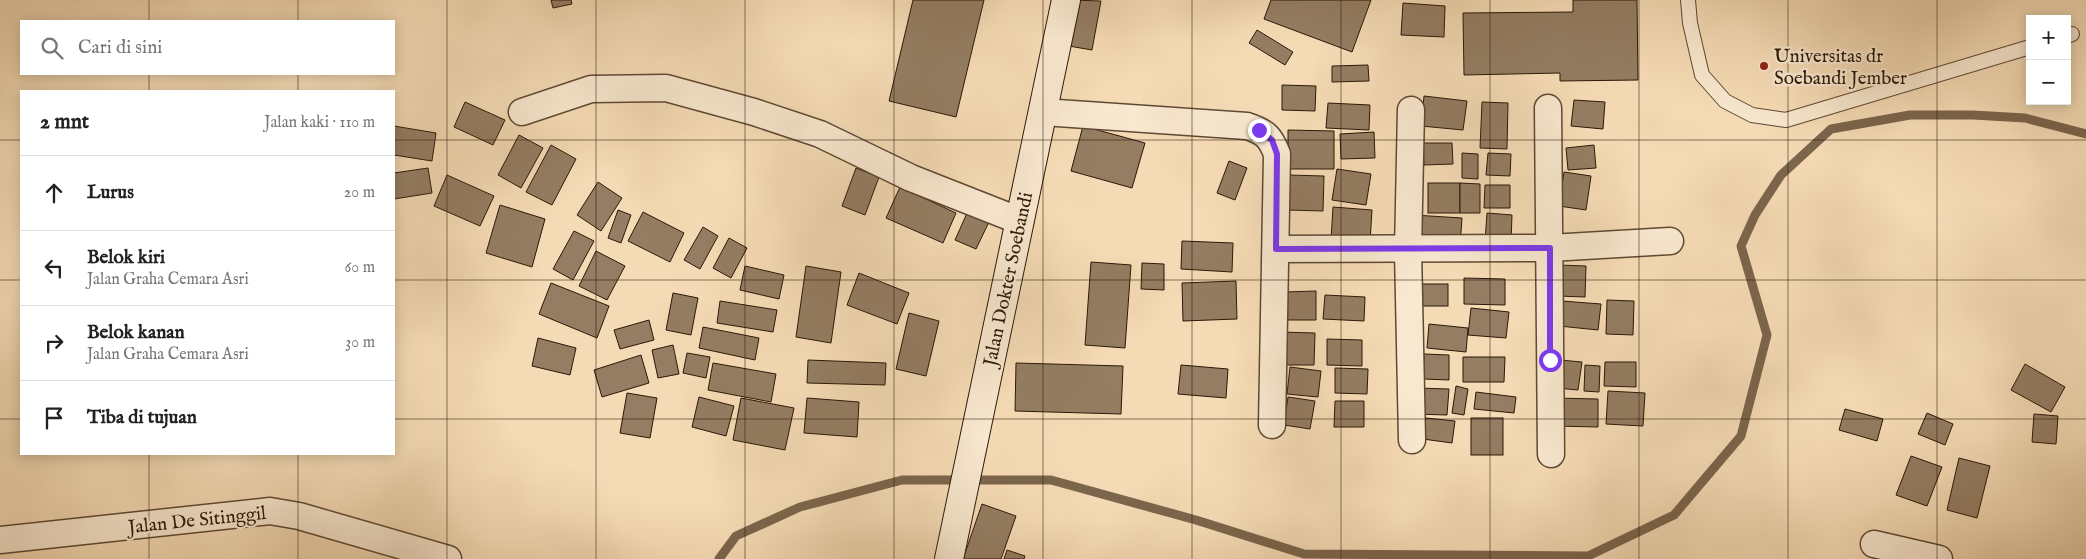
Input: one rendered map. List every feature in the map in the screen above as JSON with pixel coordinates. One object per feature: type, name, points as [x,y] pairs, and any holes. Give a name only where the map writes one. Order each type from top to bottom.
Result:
[{"type":"main road","name":"Jalan Dokter Soebandi","points":[[950,554],[1066,0]]},
{"type":"street","points":[[522,112],[591,89],[666,88],[754,112],[820,134],[911,178],[1020,221]]},
{"type":"street","points":[[1548,108],[1551,454]]},
{"type":"street","points":[[1411,110],[1408,250],[1412,440]]},
{"type":"street","points":[[1043,112],[1247,126],[1259,130],[1272,140],[1277,154],[1272,426]]},
{"type":"street","points":[[1276,249],[1550,248],[1670,241]]},
{"type":"street","name":"Jalan De Sitinggil","points":[[0,540],[270,511],[299,516],[448,559]]},
{"type":"street","points":[[1874,544],[1940,559]]},
{"type":"lane","points":[[1688,0],[1690,23],[1702,75],[1725,101],[1752,115],[1786,120],[2026,48]]},
{"type":"building","points":[[551,0],[571,0],[572,4],[553,8]]},
{"type":"building","points":[[913,0],[984,0],[956,117],[889,101]]},
{"type":"building","points":[[1071,0],[1101,1],[1092,50],[1063,45]]},
{"type":"building","points":[[1271,0],[1371,0],[1352,52],[1264,19]]},
{"type":"building","points":[[1573,0],[1637,0],[1638,80],[1560,81],[1560,73],[1464,75],[1463,13],[1573,12]]},
{"type":"building","points":[[1403,3],[1445,6],[1444,37],[1401,35]]},
{"type":"building","points":[[1257,30],[1293,52],[1285,65],[1249,43]]},
{"type":"building","points":[[1368,65],[1369,81],[1332,82],[1332,66]]},
{"type":"building","points":[[1282,85],[1316,86],[1315,111],[1282,110]]},
{"type":"building","points":[[1424,96],[1467,101],[1463,130],[1421,126]]},
{"type":"building","points":[[1574,100],[1605,102],[1603,129],[1571,126]]},
{"type":"building","points":[[465,102],[505,120],[493,145],[454,127]]},
{"type":"building","points":[[1482,102],[1508,103],[1507,149],[1480,148]]},
{"type":"building","points":[[1328,103],[1370,105],[1369,130],[1326,128]]},
{"type":"building","points":[[395,126],[436,133],[432,161],[395,155]]},
{"type":"building","points":[[1083,126],[1145,143],[1132,188],[1071,171]]},
{"type":"building","points":[[1288,130],[1334,131],[1334,169],[1288,169]]},
{"type":"building","points":[[1374,132],[1375,158],[1341,159],[1340,134]]},
{"type":"building","points":[[519,135],[543,148],[521,188],[498,175]]},
{"type":"building","points":[[1423,143],[1452,143],[1453,164],[1424,165]]},
{"type":"building","points":[[551,145],[576,159],[552,205],[526,192]]},
{"type":"building","points":[[1594,145],[1596,168],[1568,170],[1566,148]]},
{"type":"building","points":[[1462,153],[1478,154],[1478,179],[1462,178]]},
{"type":"building","points":[[1488,153],[1511,154],[1510,176],[1486,175]]},
{"type":"building","points":[[1229,161],[1247,168],[1235,200],[1217,193]]},
{"type":"building","points":[[428,168],[432,193],[395,199],[395,173]]},
{"type":"building","points":[[856,168],[879,177],[865,215],[842,206]]},
{"type":"building","points":[[1337,169],[1371,174],[1366,205],[1332,200]]},
{"type":"building","points":[[1564,172],[1591,176],[1586,210],[1559,206]]},
{"type":"building","points":[[447,175],[494,196],[480,226],[434,206]]},
{"type":"building","points":[[1288,175],[1324,176],[1323,211],[1287,210]]},
{"type":"building","points":[[598,182],[622,198],[601,231],[577,215]]},
{"type":"building","points":[[1428,183],[1460,183],[1460,213],[1428,213]]},
{"type":"building","points":[[1460,183],[1480,184],[1480,213],[1460,213]]},
{"type":"building","points":[[1485,185],[1510,185],[1510,208],[1484,208]]},
{"type":"building","points":[[900,187],[956,213],[943,243],[886,218]]},
{"type":"building","points":[[500,205],[545,219],[532,267],[486,253]]},
{"type":"building","points":[[1333,207],[1372,210],[1370,242],[1331,240]]},
{"type":"building","points":[[618,210],[631,215],[621,243],[608,238]]},
{"type":"building","points":[[968,211],[989,222],[976,249],[955,240]]},
{"type":"building","points":[[643,212],[684,233],[670,262],[628,241]]},
{"type":"building","points":[[1487,213],[1512,215],[1511,243],[1485,242]]},
{"type":"building","points":[[1414,215],[1462,218],[1460,246],[1412,243]]},
{"type":"building","points":[[703,227],[718,236],[700,269],[684,260]]},
{"type":"building","points":[[574,231],[594,241],[573,280],[553,269]]},
{"type":"building","points":[[729,238],[747,248],[731,278],[713,268]]},
{"type":"building","points":[[1182,241],[1233,243],[1232,272],[1181,269]]},
{"type":"building","points":[[596,251],[625,266],[607,300],[579,286]]},
{"type":"building","points":[[1091,262],[1131,265],[1125,348],[1085,345]]},
{"type":"building","points":[[1142,263],[1164,264],[1164,290],[1141,289]]},
{"type":"building","points":[[1559,265],[1586,266],[1585,297],[1558,296]]},
{"type":"building","points":[[745,266],[784,275],[779,299],[740,290]]},
{"type":"building","points":[[806,266],[841,272],[831,343],[796,337]]},
{"type":"building","points":[[859,273],[909,293],[897,324],[847,305]]},
{"type":"building","points":[[1464,278],[1505,279],[1505,305],[1464,304]]},
{"type":"building","points":[[1236,281],[1237,319],[1183,321],[1182,283]]},
{"type":"building","points":[[551,283],[609,306],[597,338],[539,314]]},
{"type":"building","points":[[1421,284],[1448,284],[1448,306],[1421,306]]},
{"type":"building","points":[[1316,291],[1316,320],[1285,320],[1284,292]]},
{"type":"building","points":[[673,293],[698,298],[691,335],[666,330]]},
{"type":"building","points":[[1325,295],[1365,297],[1364,321],[1323,319]]},
{"type":"building","points":[[1607,300],[1634,301],[1633,335],[1606,334]]},
{"type":"building","points":[[720,301],[777,310],[773,332],[717,323]]},
{"type":"building","points":[[1562,301],[1601,304],[1598,330],[1559,326]]},
{"type":"building","points":[[1471,308],[1509,312],[1506,338],[1468,335]]},
{"type":"building","points":[[909,313],[939,321],[926,376],[896,369]]},
{"type":"building","points":[[649,320],[654,340],[620,349],[614,330]]},
{"type":"building","points":[[1429,324],[1468,328],[1466,352],[1427,348]]},
{"type":"building","points":[[703,327],[759,338],[755,360],[699,348]]},
{"type":"building","points":[[1280,332],[1315,333],[1314,365],[1280,365]]},
{"type":"building","points":[[538,338],[576,348],[570,375],[532,366]]},
{"type":"building","points":[[1327,339],[1362,340],[1362,366],[1327,365]]},
{"type":"building","points":[[673,345],[679,374],[658,378],[652,350]]},
{"type":"building","points":[[687,353],[710,357],[706,378],[683,373]]},
{"type":"building","points":[[1424,354],[1449,355],[1449,380],[1423,379]]},
{"type":"building","points":[[641,355],[649,383],[602,397],[594,370]]},
{"type":"building","points":[[1463,357],[1505,357],[1504,382],[1463,382]]},
{"type":"building","points":[[808,360],[886,363],[885,385],[807,383]]},
{"type":"building","points":[[1560,360],[1582,362],[1578,390],[1557,388]]},
{"type":"building","points":[[1605,362],[1636,362],[1636,387],[1604,386]]},
{"type":"building","points":[[713,363],[776,374],[771,402],[708,390]]},
{"type":"building","points":[[1016,363],[1123,366],[1121,414],[1015,411]]},
{"type":"building","points":[[2025,364],[2065,387],[2051,412],[2011,390]]},
{"type":"building","points":[[1181,365],[1228,369],[1226,398],[1178,394]]},
{"type":"building","points":[[1585,365],[1600,366],[1599,392],[1584,391]]},
{"type":"building","points":[[1290,367],[1321,371],[1318,397],[1287,394]]},
{"type":"building","points":[[1335,368],[1368,369],[1367,394],[1335,393]]},
{"type":"building","points":[[1456,386],[1468,389],[1464,415],[1452,413]]},
{"type":"building","points":[[1417,388],[1449,389],[1447,415],[1415,414]]},
{"type":"building","points":[[1608,391],[1645,393],[1643,426],[1606,424]]},
{"type":"building","points":[[1476,392],[1516,397],[1514,413],[1474,409]]},
{"type":"building","points":[[627,393],[657,398],[650,438],[620,433]]},
{"type":"building","points":[[699,397],[734,406],[726,436],[692,427]]},
{"type":"building","points":[[1288,397],[1315,401],[1310,429],[1284,425]]},
{"type":"building","points":[[741,398],[794,408],[785,450],[733,440]]},
{"type":"building","points":[[807,398],[859,402],[857,437],[804,433]]},
{"type":"building","points":[[1554,398],[1598,399],[1598,427],[1554,426]]},
{"type":"building","points":[[1335,401],[1364,401],[1364,427],[1334,427]]},
{"type":"building","points":[[1845,409],[1883,419],[1877,441],[1839,430]]},
{"type":"building","points":[[1927,413],[1953,424],[1945,445],[1918,434]]},
{"type":"building","points":[[2034,414],[2058,416],[2056,444],[2032,442]]},
{"type":"building","points":[[1426,418],[1455,421],[1452,443],[1423,439]]},
{"type":"building","points":[[1471,418],[1503,418],[1503,455],[1471,455]]},
{"type":"building","points":[[1911,456],[1942,467],[1927,506],[1896,495]]},
{"type":"building","points":[[1959,458],[1990,466],[1977,518],[1947,510]]},
{"type":"building","points":[[982,504],[1016,516],[1001,559],[963,559]]},
{"type":"building","points":[[1007,550],[1025,556],[1024,559],[1004,559]]},
{"type":"waterway","points":[[719,559],[736,536],[800,507],[902,480],[1051,480],[1196,520],[1304,554],[1588,556],[1674,515],[1741,436],[1767,335],[1741,246],[1755,215],[1781,175],[1831,129],[1910,115],[1973,115],[2025,118],[2086,134]]},
{"type":"place","name":"Universitas dr Soebandi Jember","points":[[1764,66]]},
{"type":"route","points":[[1259,130],[1272,140],[1277,154],[1276,249],[1550,248],[1550,360]]}]
